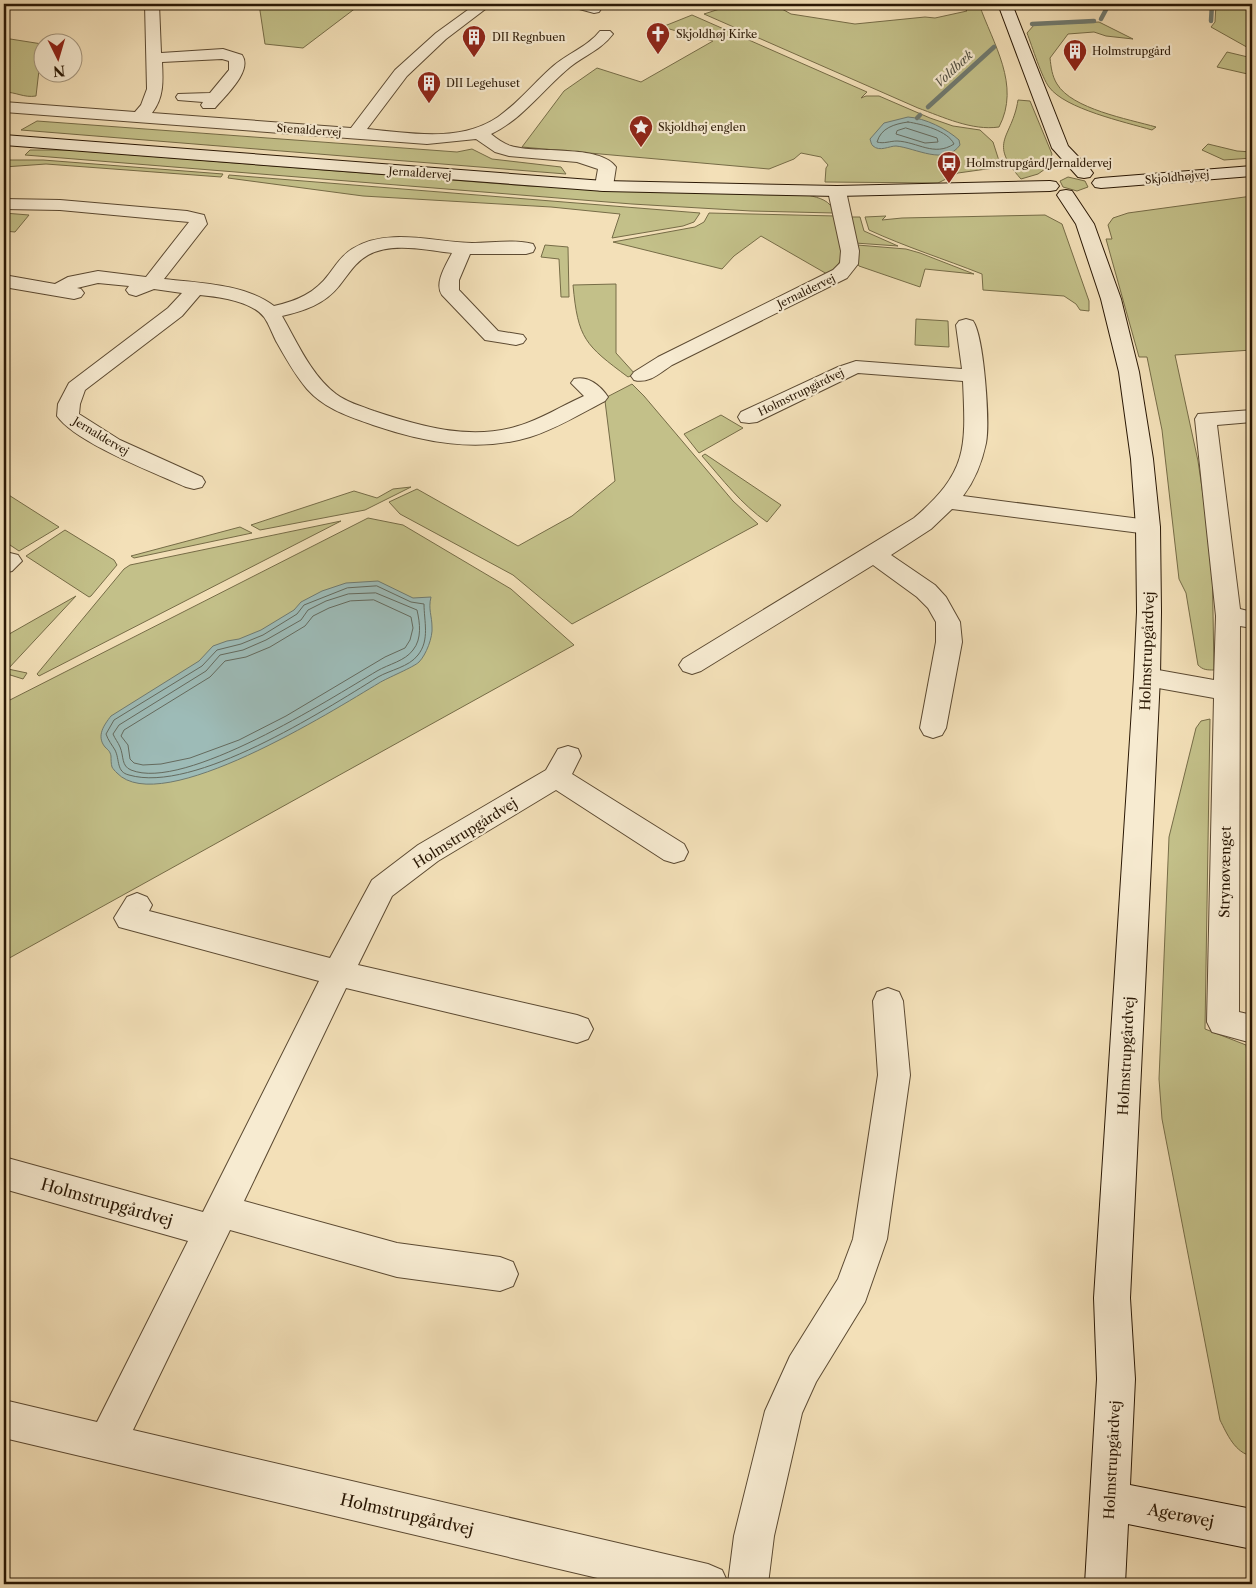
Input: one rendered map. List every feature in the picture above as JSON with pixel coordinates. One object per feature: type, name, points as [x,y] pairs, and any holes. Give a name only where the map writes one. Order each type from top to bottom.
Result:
[{"type":"street","points":[[139,118],[149,106],[154,94],[152,4]]},
{"type":"street","points":[[356,133],[401,73],[442,36],[485,4]]},
{"type":"street","points":[[577,4],[594,10]]},
{"type":"street","points":[[1005,4],[1060,148],[1084,173]]},
{"type":"street","name":"Stenaldervej","points":[[4,107],[427,139],[451,138],[479,134],[501,122],[566,63],[601,41],[605,34]]},
{"type":"street","points":[[154,58],[223,54],[237,58],[237,72],[212,102],[184,97]]},
{"type":"street","points":[[479,134],[497,146],[511,151],[601,162],[607,167],[604,186]]},
{"type":"street","name":"Jernaldervej","points":[[4,140],[604,186],[837,191],[1058,185]]},
{"type":"street","points":[[1058,185],[1060,148]]},
{"type":"street","name":"Skjoldhøjvej","points":[[1058,185],[1095,190],[1252,170]]},
{"type":"street","points":[[1058,185],[1069,171],[1084,173],[1093,176],[1095,190]]},
{"type":"street","name":"Holmstrupgårdvej","points":[[1058,185],[1086,224],[1111,299],[1129,372],[1142,459],[1148,527],[1149,612],[1147,678],[1112,1298],[1116,1379],[1105,1584]]},
{"type":"street","name":"Holmstrupgårdvej","points":[[1086,224],[1095,190]]},
{"type":"street","name":"Jernaldervej","points":[[641,376],[665,362],[840,274],[848,264],[850,251],[837,191]]},
{"type":"street","points":[[4,204],[60,205],[187,216],[198,220],[198,224],[150,284],[113,296]]},
{"type":"street","points":[[271,312],[299,306],[317,298],[331,284],[352,257],[366,249],[387,244],[462,248],[526,248]]},
{"type":"street","points":[[462,248],[449,280],[449,291],[492,336],[516,340]]},
{"type":"street","points":[[56,291],[76,281],[98,277],[195,289],[241,297],[259,304],[271,312],[314,384],[329,399],[346,408],[409,430],[436,436],[486,438],[524,432],[598,397],[582,383]]},
{"type":"street","points":[[4,282],[94,295]]},
{"type":"street","name":"Jernaldervej","points":[[194,482],[145,461],[79,425],[68,416],[68,404],[76,387],[175,312],[195,289]]},
{"type":"street","points":[[692,665],[873,554],[916,530],[947,501],[965,474],[971,460],[975,442],[976,425],[972,343],[966,326]]},
{"type":"street","name":"Holmstrupgårdvej","points":[[749,417],[856,367],[973,376]]},
{"type":"street","name":"Strynøvænget","points":[[1252,416],[1206,419],[1240,618],[1227,691],[1223,1022],[1252,1029]]},
{"type":"street","points":[[947,501],[1148,527]]},
{"type":"street","points":[[873,554],[926,591],[944,612],[948,622],[949,642],[933,728]]},
{"type":"street","points":[[1147,678],[1227,691]]},
{"type":"street","name":"Holmstrupgårdvej","points":[[107,1443],[215,1221],[382,888],[428,853],[562,767],[674,852]]},
{"type":"street","points":[[137,905],[129,918],[338,973],[578,1029]]},
{"type":"street","points":[[748,1584],[754,1536],[784,1411],[803,1369],[852,1289],[870,1239],[894,1075],[888,1001]]},
{"type":"street","name":"Holmstrupgårdvej","points":[[4,1173],[397,1260],[500,1274]]},
{"type":"street","name":"Holmstrupgårdvej","points":[[4,1419],[708,1584]]},
{"type":"street","name":"Agerøvej","points":[[1110,1501],[1252,1529]]},
{"type":"shaded area","points":[[259,4],[361,4],[303,48],[265,44]]},
{"type":"shaded area","points":[[735,4],[773,4],[791,14],[855,24],[925,17],[935,18],[967,11],[959,4],[979,4],[997,49],[1006,80],[1007,96],[1005,111],[999,127],[989,128],[968,125],[918,108],[704,14]]},
{"type":"shaded area","points":[[1216,4],[1252,4],[1252,50],[1211,27],[1215,22]]},
{"type":"shaded area","points":[[692,15],[867,92],[861,98],[879,96],[953,126],[980,130],[993,142],[1001,167],[958,173],[938,183],[825,182],[828,165],[821,157],[801,153],[794,159],[769,169],[522,147],[564,91],[597,68],[641,82],[713,41],[662,27]]},
{"type":"shaded area","points":[[1099,22],[1133,39],[1106,36],[1094,32],[1068,34],[1050,58],[1055,81],[1064,93],[1075,100],[1102,112],[1156,127],[1152,130],[1096,114],[1068,102],[1057,95],[1046,83],[1027,33],[1034,25]]},
{"type":"shaded area","points":[[4,38],[32,42],[32,82],[38,82],[36,96],[4,92]]},
{"type":"shaded area","points":[[1227,52],[1252,58],[1252,75],[1217,67]]},
{"type":"shaded area","points":[[1018,100],[1030,101],[1052,154],[1048,167],[1038,174],[1021,179],[1005,156],[1004,148],[1004,140]]},
{"type":"shaded area","points":[[37,121],[457,152],[472,149],[492,159],[561,167],[566,174],[21,130]]},
{"type":"shaded area","points":[[1208,144],[1237,151],[1252,152],[1252,158],[1224,160],[1202,150]]},
{"type":"shaded area","points":[[30,150],[71,150],[528,186],[808,195],[827,202],[834,213],[751,211],[632,204],[25,155]]},
{"type":"shaded area","points":[[4,160],[43,160],[223,174],[221,177],[46,164],[4,167]]},
{"type":"shaded area","points":[[229,175],[700,213],[694,222],[683,226],[612,238],[620,214],[551,207],[363,196],[228,178]]},
{"type":"shaded area","points":[[1068,177],[1085,181],[1088,187],[1077,191],[1063,187],[1060,181]]},
{"type":"shaded area","points":[[1252,196],[1252,226],[1248,227],[1252,227],[1252,350],[1175,355],[1198,461],[1212,556],[1214,670],[1207,670],[1198,665],[1186,593],[1179,579],[1162,430],[1147,357],[1139,357],[1106,239],[1112,239],[1108,225],[1113,218],[1128,213]]},
{"type":"shaded area","points":[[4,213],[29,215],[15,232],[4,231]]},
{"type":"shaded area","points":[[709,213],[836,216],[842,249],[839,263],[827,274],[761,236],[734,256],[722,269],[613,242],[695,227],[704,222]]},
{"type":"shaded area","points":[[1045,215],[1062,224],[1089,301],[1089,311],[1080,310],[1076,304],[1064,296],[983,290],[982,274],[869,230],[865,217],[886,216],[882,220]]},
{"type":"shaded area","points":[[851,217],[860,217],[864,231],[898,246],[855,243]]},
{"type":"shaded area","points":[[545,245],[568,247],[569,297],[561,297],[559,259],[541,257]]},
{"type":"shaded area","points":[[857,245],[906,249],[974,274],[925,269],[920,287],[859,266],[856,262]]},
{"type":"shaded area","points":[[616,284],[616,353],[635,374],[628,377],[602,357],[586,339],[581,329],[575,303],[573,285]]},
{"type":"shaded area","points":[[916,319],[948,321],[949,347],[915,345]]},
{"type":"shaded area","points":[[632,384],[733,501],[758,524],[572,624],[513,575],[400,514],[389,502],[417,489],[518,546],[572,516],[615,481],[605,398]]},
{"type":"shaded area","points":[[721,415],[743,428],[699,453],[684,434]]},
{"type":"shaded area","points":[[705,454],[781,505],[767,522],[733,491],[702,456]]},
{"type":"shaded area","points":[[411,487],[365,510],[260,530],[251,525],[354,491],[377,498],[393,489]]},
{"type":"shaded area","points":[[4,492],[59,527],[19,551],[4,541]]},
{"type":"shaded area","points":[[368,518],[403,525],[511,589],[574,645],[4,961],[4,703]]},
{"type":"shaded area","points":[[341,521],[39,676],[37,674],[124,569],[130,565]]},
{"type":"shaded area","points":[[240,527],[252,533],[134,558],[131,556]]},
{"type":"shaded area","points":[[65,530],[114,560],[117,565],[89,597],[26,556]]},
{"type":"shaded area","points":[[76,596],[8,669],[27,673],[23,679],[4,673],[4,637]]},
{"type":"shaded area","points":[[1210,719],[1205,1029],[1246,1045],[1252,1084],[1252,1456],[1236,1447],[1220,1420],[1162,1119],[1159,1079],[1169,837],[1196,728],[1201,721]]},
{"type":"water","points":[[908,117],[921,119],[942,128],[959,140],[960,145],[954,151],[938,155],[904,147],[896,146],[882,149],[872,145],[870,139],[884,123]]},
{"type":"water","points":[[378,581],[413,598],[431,597],[432,631],[428,646],[419,662],[288,735],[248,755],[207,772],[170,782],[139,783],[117,773],[113,768],[110,753],[101,739],[104,727],[111,716],[199,661],[213,646],[239,639],[261,630],[294,610],[301,602],[322,591],[346,583]]},
{"type":"waterway","name":"Voldbæk","points":[[1101,19],[1109,4]]},
{"type":"waterway","points":[[1211,21],[1212,4]]},
{"type":"waterway","name":"Voldbæk","points":[[1032,24],[1094,21]]},
{"type":"waterway","name":"Voldbæk","points":[[928,107],[994,47]]},
{"type":"waterway","name":"Voldbæk","points":[[917,118],[920,115]]},
{"type":"place","name":"Skjoldhøj Kirke","points":[[658,55]]},
{"type":"place","name":"DII Regnbuen","points":[[474,58]]},
{"type":"place","name":"Holmstrupgård","points":[[1075,72]]},
{"type":"place","name":"DII Legehuset","points":[[429,104]]},
{"type":"place","name":"Skjoldhøj englen","points":[[641,148]]},
{"type":"place","name":"Holmstrupgård/Jernaldervej","points":[[949,184]]}]
